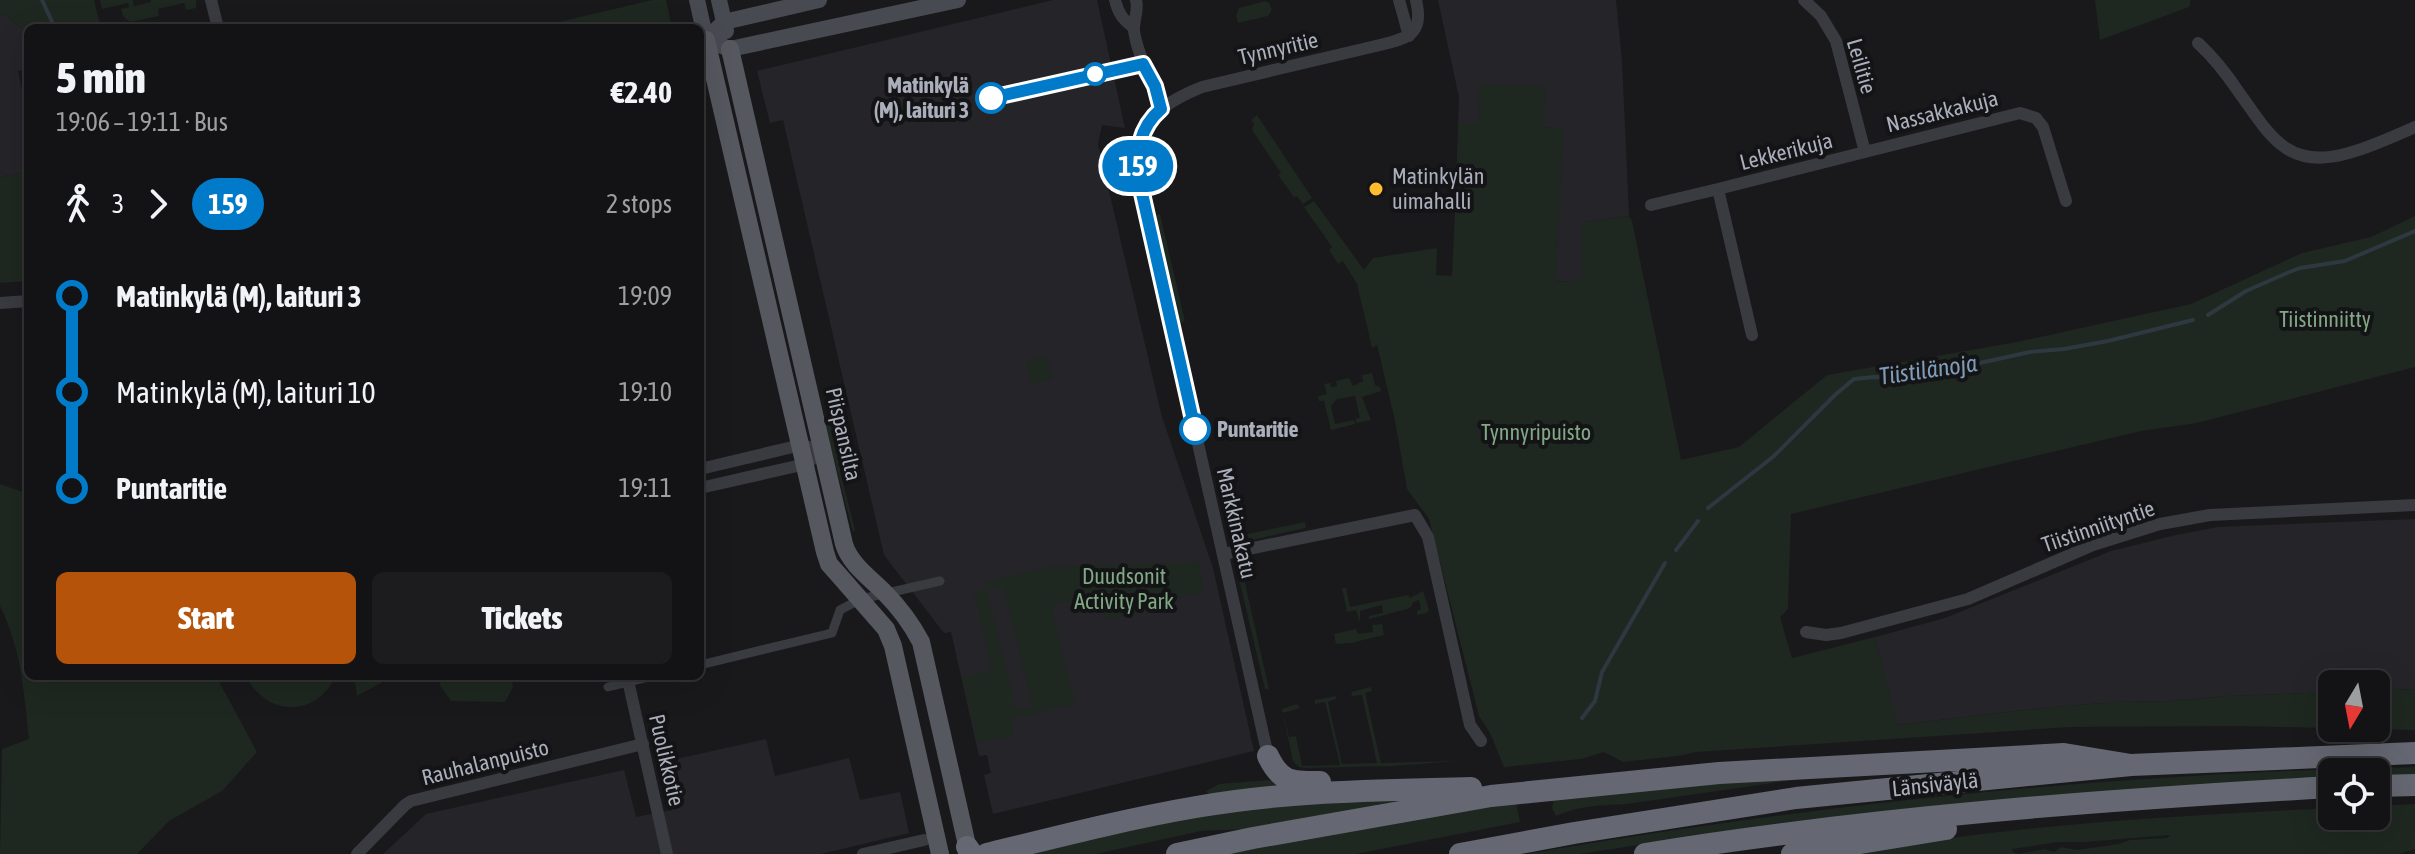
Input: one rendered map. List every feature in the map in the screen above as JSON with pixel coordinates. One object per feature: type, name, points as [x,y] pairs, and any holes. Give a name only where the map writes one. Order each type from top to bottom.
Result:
[{"type":"highway","name":"Länsiväylä","points":[[1460,854],[1796,798],[2131,765],[2415,753]]},
{"type":"highway","points":[[1177,854],[1491,796],[1719,773],[2064,754],[2131,765]]},
{"type":"highway","points":[[1268,756],[1278,775],[1292,780],[1373,781],[1428,789]]},
{"type":"highway","points":[[2390,786],[2415,785]]},
{"type":"highway","points":[[974,852],[1196,807],[1281,797],[1494,787],[1521,793]]},
{"type":"highway","name":"Länsiväylä","points":[[1645,854],[1792,832],[2044,806],[2318,788]]},
{"type":"highway","points":[[1792,854],[1950,829],[2044,806]]},
{"type":"main road","name":"Piispansilta","points":[[697,0],[702,24]]},
{"type":"main road","name":"Piispansilta","points":[[719,0],[847,552],[909,621],[921,642],[961,821],[974,852]]},
{"type":"main road","points":[[819,0],[724,22],[706,40],[730,49],[958,0]]},
{"type":"main road","name":"Piispansilta","points":[[704,31],[829,564],[886,629],[893,646],[929,833],[940,854]]},
{"type":"street","points":[[211,0],[217,24]]},
{"type":"street","points":[[1115,0],[1118,11],[1133,27]]},
{"type":"street","points":[[1136,0],[1137,16],[1133,27],[1143,64],[1155,86],[1161,109]]},
{"type":"street","points":[[1399,0],[1409,36],[1418,27],[1420,16],[1416,0]]},
{"type":"street","name":"Leilitie","points":[[1804,0],[1821,16],[1836,41],[1865,152]]},
{"type":"street","name":"Tynnyritie","points":[[1161,109],[1181,95],[1202,87],[1409,36]]},
{"type":"street","points":[[2198,43],[2215,60],[2265,130],[2277,144],[2292,153],[2324,158],[2344,155],[2415,127]]},
{"type":"street","name":"Markkinakatu","points":[[1161,109],[1149,119],[1143,131],[1137,162],[1139,180],[1268,756]]},
{"type":"street","name":"Nassakkakuja","points":[[1865,152],[2010,115],[2027,114],[2036,118],[2043,127],[2066,201]]},
{"type":"street","name":"Lekkerikuja","points":[[1651,205],[1865,152]]},
{"type":"street","name":"Lekkerikuja","points":[[1718,189],[1752,335]]},
{"type":"street","points":[[0,303],[24,301]]},
{"type":"street","points":[[704,468],[801,445],[823,450]]},
{"type":"street","points":[[704,487],[806,464],[823,450]]},
{"type":"street","name":"Tiistinniityntie","points":[[1806,632],[1826,635],[1841,633],[1968,599],[2093,545],[2200,515],[2415,505]]},
{"type":"street","points":[[1224,554],[1415,515],[1428,537],[1470,725],[1481,741]]},
{"type":"street","points":[[704,664],[832,633],[840,610],[861,599],[940,581]]},
{"type":"street","points":[[608,687],[626,680]]},
{"type":"street","name":"Puolikkotie","points":[[628,680],[667,854]]},
{"type":"street","name":"Rauhalanpuisto","points":[[357,854],[411,801],[643,744]]},
{"type":"street","points":[[863,854],[929,833]]},
{"type":"shaded area","points":[[1053,0],[1097,0],[1125,128],[1102,125],[1098,144],[1162,417],[1213,568],[1254,751],[993,814],[984,775],[991,773],[987,755],[979,756],[951,632],[944,633],[884,555],[783,120],[770,123],[757,71]]},
{"type":"shaded area","points":[[1438,0],[1616,0],[1629,216],[1582,222],[1582,282],[1453,280],[1459,97]]},
{"type":"shaded area","points":[[5,14],[24,31],[24,70],[18,71],[24,101],[24,172],[0,177],[0,15]]},
{"type":"shaded area","points":[[2415,519],[2415,689],[2390,690],[2390,670],[2318,670],[2318,693],[2116,702],[1897,725],[1875,637],[1945,618],[2111,551],[2218,527]]},
{"type":"shaded area","points":[[766,739],[775,776],[849,758],[860,800],[900,792],[909,833],[821,854],[383,854],[426,814],[624,770],[636,817],[672,810],[663,762]]},
{"type":"green space","points":[[0,0],[94,0],[100,24],[24,24],[24,31],[5,14],[0,15]]},
{"type":"green space","points":[[100,0],[133,0],[134,6],[151,0],[196,0],[196,8],[186,10],[184,3],[158,9],[159,16],[130,22],[121,9],[129,7],[128,3],[102,9]]},
{"type":"green space","points":[[652,0],[666,0],[671,24],[551,24]]},
{"type":"green space","points":[[2095,0],[2191,0],[2189,7],[2100,40]]},
{"type":"green space","points":[[1265,1],[1272,10],[1268,16],[1238,23],[1236,16],[1239,8]]},
{"type":"green space","points":[[1479,84],[1545,87],[1544,127],[1563,128],[1556,282],[1581,282],[1581,222],[1629,216],[1681,460],[1739,447],[1827,375],[2017,342],[2191,304],[2302,253],[2371,237],[2415,216],[2415,367],[2197,423],[2141,431],[1791,514],[1788,609],[1780,617],[1792,658],[1875,637],[1898,725],[2116,702],[2318,693],[2318,728],[2070,727],[1696,752],[1623,762],[1604,752],[1581,759],[1504,767],[1479,716],[1429,519],[1407,489],[1377,345],[1372,348],[1357,284],[1343,261],[1338,264],[1329,250],[1332,247],[1304,207],[1314,201],[1364,270],[1373,258],[1437,248],[1436,275],[1452,276],[1459,123],[1478,124]]},
{"type":"green space","points":[[1257,115],[1312,198],[1303,204],[1278,175],[1281,173],[1252,130],[1254,124],[1251,120]]},
{"type":"green space","points":[[24,172],[24,281],[0,283],[0,177]]},
{"type":"green space","points":[[1160,214],[1185,321],[1180,323],[1155,215]]},
{"type":"green space","points":[[1047,356],[1052,379],[1031,384],[1026,361]]},
{"type":"green space","points":[[1372,373],[1375,385],[1381,391],[1362,397],[1371,420],[1357,423],[1355,419],[1360,418],[1355,396],[1337,399],[1331,406],[1335,424],[1354,420],[1355,424],[1331,430],[1324,401],[1319,401],[1318,396],[1327,394],[1324,384],[1337,386],[1336,381],[1349,378],[1353,386],[1363,381],[1362,375]]},
{"type":"green space","points":[[834,423],[843,460],[840,471],[853,532],[825,425]]},
{"type":"green space","points":[[0,484],[24,493],[24,680],[218,680],[257,752],[222,791],[169,821],[137,854],[0,854],[2,749],[29,739],[17,654],[0,606]]},
{"type":"green space","points":[[1305,522],[1306,528],[1244,542],[1243,535]]},
{"type":"green space","name":"Duudsonit Activity Park","points":[[1199,562],[1203,592],[1106,620],[1099,594],[1051,605],[1075,704],[1011,719],[1014,735],[978,743],[962,678],[992,670],[974,593],[987,590],[985,582],[1048,567]],"holes":[[[1003,586],[1033,707],[1017,712],[987,591]]]},
{"type":"green space","points":[[1238,575],[1244,579],[1269,689],[1265,689]]},
{"type":"green space","points":[[1342,588],[1346,588],[1350,607],[1408,595],[1410,598],[1423,591],[1429,610],[1417,615],[1421,609],[1419,600],[1407,609],[1369,619],[1369,616],[1383,613],[1382,605],[1360,611],[1360,622],[1356,610],[1347,612]]},
{"type":"green space","points":[[1382,624],[1384,635],[1336,644],[1334,634],[1356,629],[1358,634],[1373,632],[1372,625]]},
{"type":"green space","points":[[249,680],[333,680],[316,699],[291,707],[266,699]]},
{"type":"green space","points":[[355,680],[387,680],[357,696]]},
{"type":"green space","points":[[442,680],[512,680],[513,687],[505,702],[451,701],[439,684]]},
{"type":"green space","points":[[1371,687],[1372,691],[1365,693],[1381,763],[1457,761],[1394,766],[1299,767],[1293,761],[1282,709],[1297,704],[1300,708],[1283,713],[1289,737],[1296,736],[1302,766],[1340,765],[1325,702],[1315,704],[1315,700],[1336,696],[1328,702],[1342,764],[1377,763],[1362,695],[1352,696],[1351,692]]},
{"type":"green space","points":[[2415,689],[2415,730],[2390,729],[2390,690]]},
{"type":"green space","points":[[2415,767],[2415,775],[2390,776],[2390,768]]},
{"type":"green space","points":[[2318,770],[2318,779],[2049,795],[1778,823],[1580,854],[1527,854],[1858,806],[2080,784]]},
{"type":"green space","points":[[1801,779],[1590,807],[1556,816],[1552,808],[1554,797],[1657,784]]},
{"type":"green space","points":[[1270,780],[1281,787],[1211,797],[1206,791],[1219,784]]},
{"type":"green space","points":[[1397,799],[1398,802],[1248,829],[1201,831],[1096,854],[1012,854],[1232,808]]},
{"type":"green space","points":[[1516,802],[1520,822],[1356,854],[1209,854]]},
{"type":"green space","points":[[2415,804],[2415,849],[2399,854],[2018,854],[1848,854],[1968,836],[2150,818],[2318,809],[2318,830],[2390,830],[2390,805]],"holes":[[[2170,835],[2167,838],[2130,840],[2077,850],[2061,847],[2054,852],[2044,849],[2018,854],[2012,849],[2058,842]]]},
{"type":"waterway","points":[[42,0],[53,24]]},
{"type":"waterway","name":"Tiistilänoja","points":[[2208,315],[2246,291],[2287,273],[2345,261],[2415,231]]},
{"type":"waterway","name":"Tiistilänoja","points":[[1708,508],[1774,456],[1854,379],[1896,378],[1952,369],[2030,352],[2108,341],[2193,320]]},
{"type":"waterway","name":"Tiistilänoja","points":[[1676,550],[1698,521]]},
{"type":"waterway","name":"Tiistilänoja","points":[[1582,718],[1595,701],[1602,672],[1665,563]]},
{"type":"bus line","name":"159","points":[[991,98],[1143,64],[1155,86],[1161,109],[1149,119],[1143,131],[1137,162],[1139,180],[1195,429]]},
{"type":"place","name":"Matinkylä (M), laituri 3","points":[[991,98]]},
{"type":"place","name":"Matinkylän uimahalli","points":[[1376,189]]},
{"type":"place","name":"Puntaritie","points":[[1195,429]]},
{"type":"park label","name":"Tiistinniitty","points":[[2325,319]]},
{"type":"park label","name":"Tynnyripuisto","points":[[1536,432]]}]
